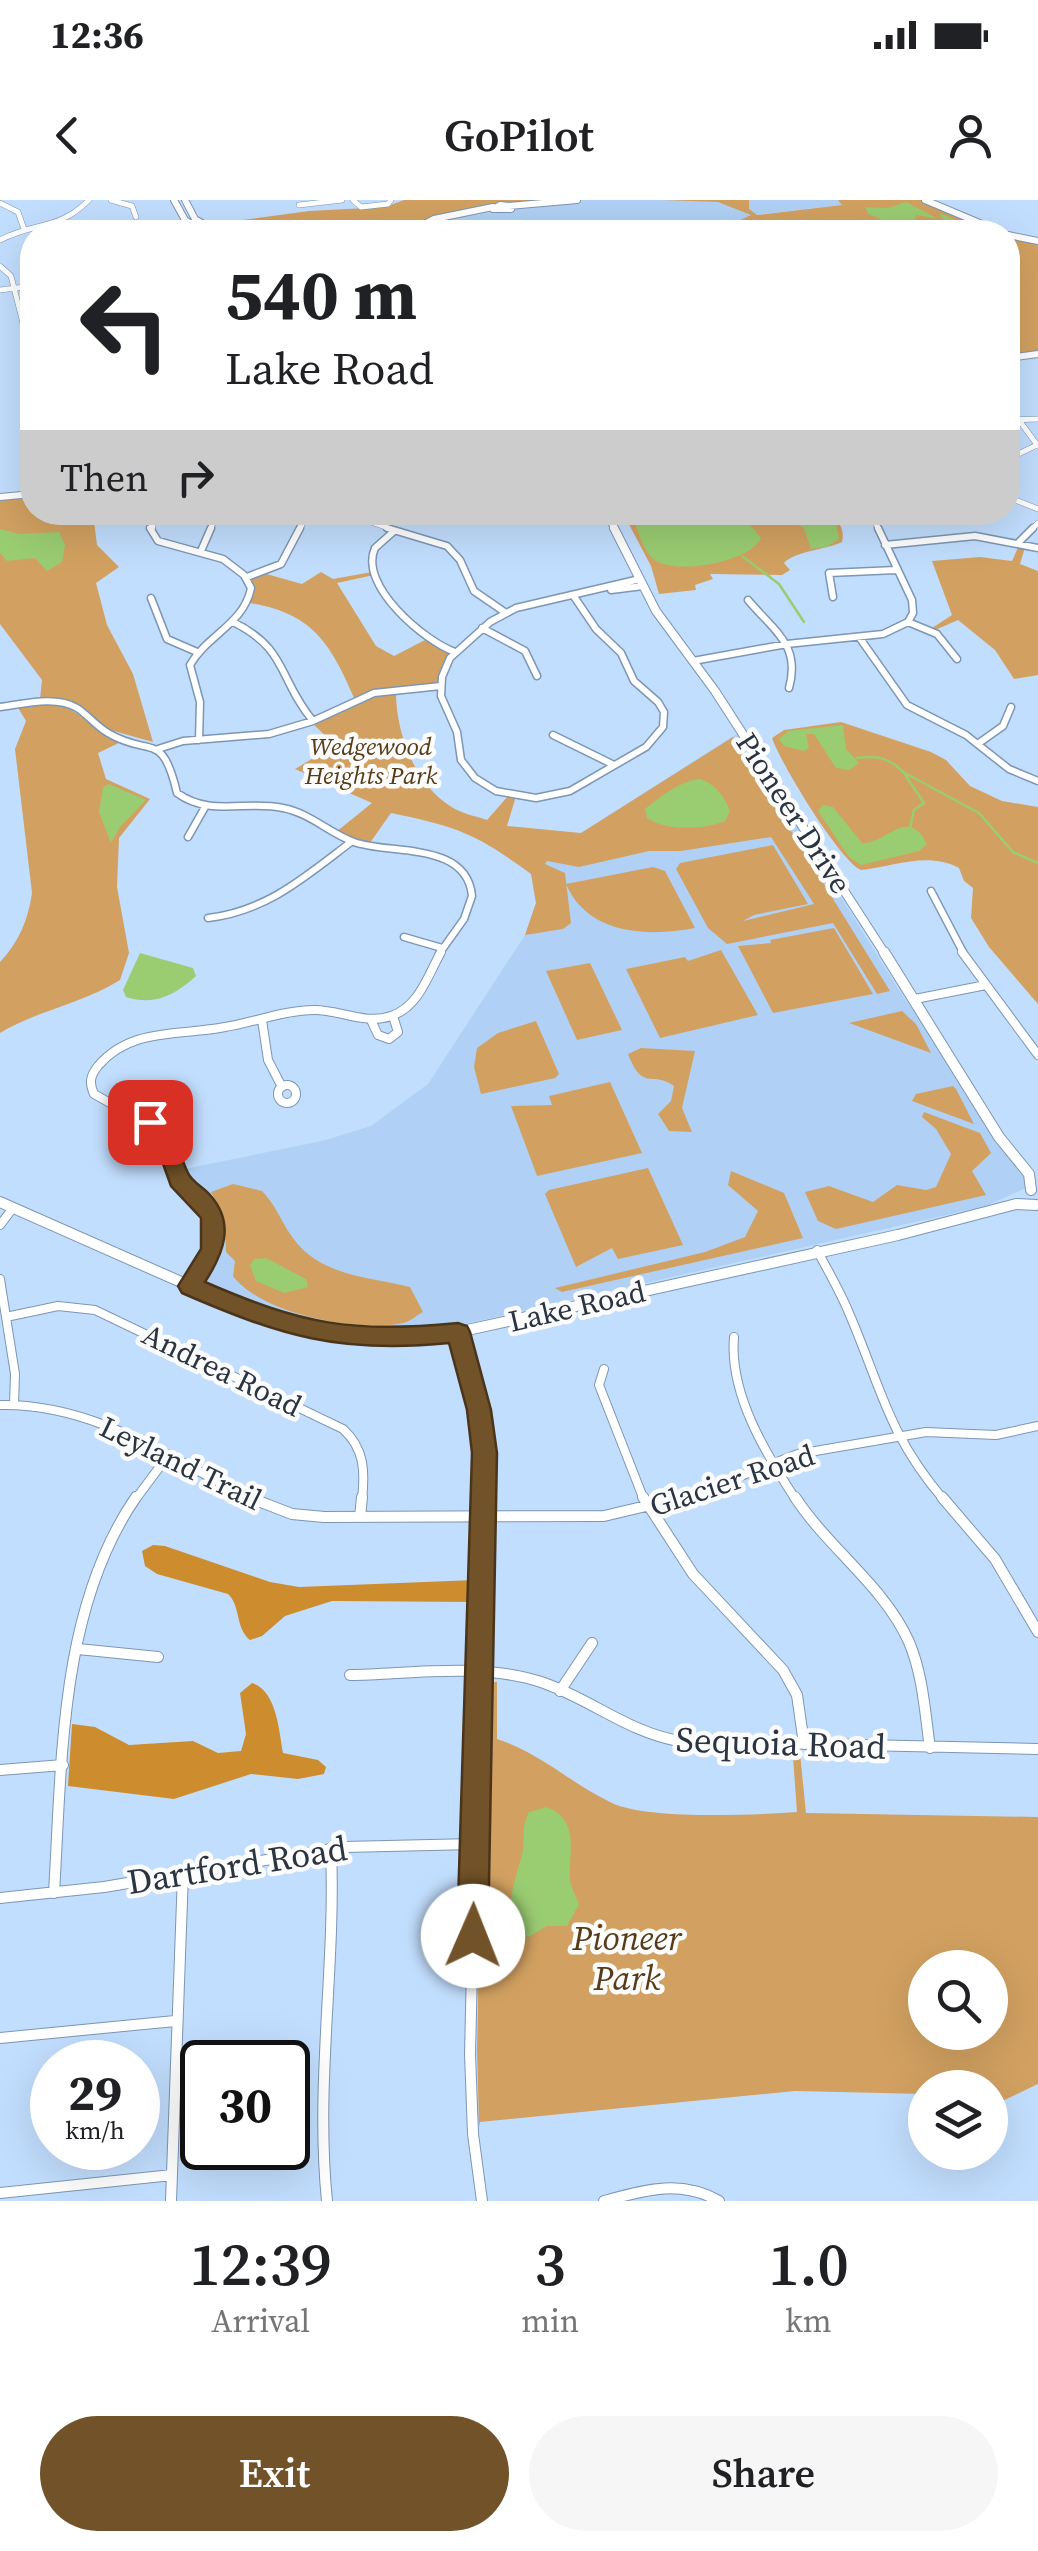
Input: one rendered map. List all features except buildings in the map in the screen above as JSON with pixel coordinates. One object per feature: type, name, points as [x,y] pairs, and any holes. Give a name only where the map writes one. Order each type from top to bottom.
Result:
[{"type":"street","points":[[67,220],[89,200]]},
{"type":"street","points":[[110,200],[133,207],[136,217]]},
{"type":"street","points":[[299,205],[342,200]]},
{"type":"street","points":[[353,200],[362,207],[389,204],[391,200]]},
{"type":"street","points":[[432,220],[450,214],[577,200]]},
{"type":"street","points":[[925,200],[973,220]]},
{"type":"street","points":[[0,203],[18,212],[21,220]]},
{"type":"street","points":[[0,266],[10,274],[20,311]]},
{"type":"street","points":[[0,290],[20,287]]},
{"type":"street","points":[[1020,424],[1038,445]]},
{"type":"street","points":[[1019,542],[1038,523]]},
{"type":"street","points":[[151,525],[154,538],[232,563],[247,577],[250,598],[233,622],[197,652],[190,671],[201,708],[200,740]]},
{"type":"street","points":[[201,551],[210,540],[210,525]]},
{"type":"street","points":[[247,577],[281,564],[302,525]]},
{"type":"street","points":[[379,525],[446,546],[460,560],[474,591],[506,613]]},
{"type":"street","name":"Pioneer Drive","points":[[612,525],[641,583],[916,999],[1004,1144],[1030,1176],[1037,1205]]},
{"type":"street","points":[[693,661],[787,644],[859,638],[890,632],[908,622],[914,604],[876,525]]},
{"type":"street","points":[[393,532],[373,550],[373,574],[411,630],[455,652]]},
{"type":"street","points":[[885,545],[965,536],[1038,548]]},
{"type":"street","points":[[833,597],[825,572],[896,570]]},
{"type":"street","points":[[573,595],[596,629],[621,653],[634,681],[655,698],[664,712],[663,727],[657,737],[562,794],[527,797],[496,791],[474,778],[461,760],[456,732],[442,702],[440,686],[455,652],[506,613],[545,599],[641,583]]},
{"type":"street","points":[[151,598],[168,640],[197,652]]},
{"type":"street","points":[[748,600],[787,644],[795,660],[789,688]]},
{"type":"street","points":[[233,622],[274,647],[296,702],[313,721]]},
{"type":"street","points":[[908,622],[937,634],[957,659]]},
{"type":"street","points":[[482,628],[525,651],[537,676]]},
{"type":"street","points":[[859,638],[907,705],[979,743],[1010,770],[1038,781]]},
{"type":"street","points":[[158,750],[177,742],[256,736],[313,721],[382,690],[440,686]]},
{"type":"street","points":[[0,707],[62,702],[79,708],[104,732],[158,750],[172,768],[177,793],[205,807],[259,805],[288,809],[316,819],[352,842],[424,852],[444,859],[463,873],[472,887],[470,910],[442,948],[412,1002],[393,1016],[371,1020],[316,1010],[138,1038],[105,1058],[91,1078],[94,1092],[102,1102],[142,1117],[157,1128],[166,1141],[175,1174],[209,1209],[214,1226],[213,1250],[190,1286]]},
{"type":"street","points":[[979,743],[1003,726],[1011,707]]},
{"type":"street","points":[[553,735],[614,765]]},
{"type":"street","points":[[188,837],[205,807]]},
{"type":"street","points":[[208,918],[242,915],[272,903],[352,842]]},
{"type":"street","points":[[932,890],[949,930],[1038,1055]]},
{"type":"street","points":[[404,936],[442,948]]},
{"type":"street","points":[[916,999],[986,985]]},
{"type":"street","points":[[371,1020],[378,1035],[390,1038],[398,1032],[393,1016]]},
{"type":"street","points":[[262,1020],[268,1060],[282,1088]]},
{"type":"street","name":"Pioneer Drive","points":[[986,1110],[1038,1174]]},
{"type":"street","name":"Lake Road","points":[[817,1250],[828,1244],[990,1207],[1033,1188]]},
{"type":"street","name":"Lake Road","points":[[0,1202],[267,1320],[321,1334],[389,1339],[458,1332],[898,1235],[1016,1204],[1037,1205]]},
{"type":"street","points":[[0,1225],[13,1208]]},
{"type":"street","points":[[817,1250],[849,1312],[870,1376],[899,1438],[934,1493],[1008,1576],[1038,1632]]},
{"type":"street","points":[[0,1280],[15,1374],[14,1404]]},
{"type":"street","name":"Andrea Road","points":[[6,1316],[54,1306],[92,1310],[340,1427],[355,1440],[363,1456],[360,1517]]},
{"type":"street","points":[[458,1332],[482,1426],[470,2063],[482,2201]]},
{"type":"street","points":[[734,1336],[728,1353],[742,1394],[774,1461],[809,1518],[884,1602],[904,1632],[919,1673],[930,1748]]},
{"type":"street","points":[[604,1369],[599,1386],[648,1509],[704,1586],[783,1670],[797,1695],[804,1744]]},
{"type":"street","name":"Leyland Trail","points":[[0,1405],[70,1410],[273,1509],[313,1516],[483,1518]]},
{"type":"street","name":"Glacier Road","points":[[483,1518],[580,1518],[648,1509],[774,1461],[926,1432],[996,1434],[1038,1426]]},
{"type":"street","points":[[54,1893],[68,1694],[78,1649],[113,1537],[134,1500],[167,1457]]},
{"type":"street","points":[[560,1691],[592,1643]]},
{"type":"street","points":[[78,1649],[158,1657]]},
{"type":"street","name":"Sequoia Road","points":[[350,1675],[531,1679],[614,1723],[661,1739],[1038,1749]]},
{"type":"street","points":[[0,1770],[63,1765]]},
{"type":"street","name":"Dartford Road","points":[[0,1898],[183,1874],[330,1848],[474,1844]]},
{"type":"street","points":[[327,2201],[320,2111],[333,1922],[330,1848]]},
{"type":"street","points":[[171,2201],[183,1874]]},
{"type":"street","points":[[0,2038],[175,2021]]},
{"type":"street","points":[[0,2193],[172,2175]]},
{"type":"street","points":[[604,2201],[672,2186],[698,2189],[719,2201]]},
{"type":"shaded area","points":[[577,200],[851,200],[841,205],[753,215],[742,220],[440,220]]},
{"type":"shaded area","points":[[906,202],[939,219],[916,215],[915,220],[875,220],[881,219],[868,214],[865,207],[888,208]]},
{"type":"shaded area","points":[[636,525],[750,525],[761,538],[742,554],[691,566],[660,563],[642,542]]},
{"type":"shaded area","points":[[799,525],[836,525],[839,539],[827,547],[811,549],[804,528]]},
{"type":"shaded area","points":[[0,529],[19,534],[59,532],[65,545],[62,562],[47,571],[35,558],[7,561],[0,553]]},
{"type":"shaded area","points":[[843,725],[846,749],[859,763],[849,770],[836,768],[814,734],[806,734],[809,748],[804,751],[784,746],[779,739],[788,731]]},
{"type":"shaded area","points":[[738,733],[899,990],[1026,1174],[1026,1188],[986,1206],[447,1328],[399,1333],[333,1329],[258,1309],[202,1284],[217,1250],[219,1224],[211,1204],[179,1170],[322,1141],[371,1126],[428,1084],[525,935],[536,903],[531,873],[581,833]]},
{"type":"shaded area","points":[[699,779],[714,787],[725,801],[730,811],[725,821],[685,828],[647,818],[645,809],[658,799],[677,786]]},
{"type":"shaded area","points":[[109,784],[146,800],[120,827],[111,843],[99,812],[103,787]]},
{"type":"shaded area","points":[[823,805],[833,807],[862,843],[904,827],[919,833],[927,844],[919,851],[861,865],[849,857],[818,811]]},
{"type":"shaded area","points":[[140,953],[193,968],[196,976],[164,997],[126,997],[123,990]]},
{"type":"shaded area","points":[[266,1258],[306,1279],[308,1287],[284,1293],[256,1281],[250,1265],[254,1259]]},
{"type":"shaded area","points":[[153,1545],[270,1582],[299,1587],[475,1580],[475,1602],[332,1601],[285,1616],[262,1636],[250,1640],[228,1594],[157,1574],[145,1566],[142,1551]]},
{"type":"shaded area","points":[[252,1683],[272,1703],[283,1753],[318,1760],[326,1767],[324,1774],[298,1779],[251,1774],[174,1799],[68,1786],[72,1724],[95,1727],[129,1745],[193,1741],[218,1753],[241,1751],[246,1734],[240,1693]]},
{"type":"shaded area","points":[[547,1807],[558,1813],[569,1829],[570,1880],[579,1904],[567,1926],[547,1926],[528,1937],[513,1922],[511,1898],[529,1812]]},
{"type":"green space","points":[[404,200],[563,200],[445,214],[433,220],[242,220],[385,207]]},
{"type":"green space","points":[[663,200],[749,200],[749,209],[757,215],[842,205],[838,200],[925,200],[972,220],[740,220],[751,215],[718,202]]},
{"type":"green space","points":[[1020,237],[1038,241],[1038,351],[1020,353]]},
{"type":"green space","points":[[20,498],[20,525],[94,525],[97,545],[119,567],[96,583],[107,625],[133,674],[153,742],[103,728],[73,703],[40,699],[42,680],[0,624],[0,500]]},
{"type":"green space","points":[[629,525],[840,525],[843,533],[842,542],[789,559],[784,563],[790,570],[782,575],[710,574],[713,579],[695,585],[696,590],[659,594],[651,566]]},
{"type":"green space","points":[[1020,543],[1026,544],[1020,564],[1038,571],[1038,675],[1014,679],[995,650],[958,620],[929,630],[952,615],[932,561],[980,557],[1012,561]]},
{"type":"green space","name":"Wedgewood Heights Park","points":[[321,572],[333,579],[372,572],[374,575],[337,583],[376,646],[394,656],[425,640],[455,652],[441,686],[396,688],[399,721],[409,754],[426,783],[450,806],[487,820],[509,795],[516,796],[507,826],[581,833],[733,737],[890,991],[877,994],[833,923],[727,944],[708,928],[676,869],[680,863],[773,845],[808,904],[754,915],[743,921],[814,904],[771,837],[681,851],[649,851],[579,867],[547,861],[545,864],[565,873],[571,923],[563,929],[525,935],[536,903],[531,874],[480,840],[391,813],[367,847],[336,832],[372,803],[295,769],[335,745],[311,722],[355,700],[328,647],[317,634],[289,614],[249,603],[247,577],[263,573],[302,584]]},
{"type":"green space","points":[[44,702],[69,709],[123,741],[98,753],[106,779],[150,799],[119,838],[117,887],[129,953],[120,980],[0,1033],[0,962],[22,930],[32,893],[15,749],[26,721],[17,706]]},
{"type":"green space","points":[[841,722],[931,752],[946,760],[970,786],[1002,801],[1038,807],[1038,1004],[989,947],[971,918],[973,888],[964,881],[959,868],[923,860],[861,870],[825,830],[772,738],[784,730]]},
{"type":"green space","points":[[653,867],[665,871],[695,928],[658,932],[621,929],[589,914],[566,884]]},
{"type":"green space","points":[[834,928],[873,994],[773,1013],[738,946],[771,943],[770,940]]},
{"type":"green space","points":[[721,950],[758,1015],[660,1038],[626,969],[685,957],[688,961]]},
{"type":"green space","points":[[590,963],[622,1030],[577,1040],[546,971]]},
{"type":"green space","points":[[902,1011],[916,1024],[931,1053],[849,1023]]},
{"type":"green space","points":[[536,1021],[559,1074],[481,1094],[474,1067],[477,1048],[498,1033]]},
{"type":"green space","points":[[641,1048],[695,1051],[682,1108],[692,1132],[669,1131],[658,1114],[671,1101],[674,1086],[639,1073],[628,1054]]},
{"type":"green space","points":[[610,1082],[642,1153],[537,1176],[511,1106],[552,1105],[549,1096]]},
{"type":"green space","points":[[953,1086],[974,1124],[912,1101],[916,1094]]},
{"type":"green space","points":[[924,1112],[980,1133],[991,1153],[972,1171],[986,1195],[836,1229],[818,1221],[805,1192],[829,1186],[873,1202],[897,1185],[926,1190],[936,1187],[951,1154],[936,1129],[922,1117]]},
{"type":"green space","points":[[648,1168],[683,1245],[618,1259],[612,1248],[576,1267],[545,1194]]},
{"type":"green space","points":[[731,1171],[784,1193],[803,1238],[562,1292],[555,1288],[705,1252],[745,1237],[758,1211],[728,1185]]},
{"type":"green space","points":[[233,1184],[262,1191],[293,1238],[317,1260],[346,1273],[410,1287],[423,1312],[406,1322],[384,1325],[337,1322],[287,1310],[246,1289],[233,1276],[235,1261],[226,1252],[225,1221],[211,1192]]},
{"type":"green space","name":"Pioneer Park","points":[[487,1682],[497,1682],[497,1739],[527,1752],[612,1803],[628,1808],[702,1815],[797,1812],[792,1743],[799,1743],[806,1813],[1038,1817],[1038,2084],[1008,2098],[1008,2070],[908,2070],[908,2094],[795,2091],[480,2122],[479,2127],[477,2051]]},
{"type":"waterway","points":[[742,556],[779,584],[804,622]]},
{"type":"waterway","points":[[857,758],[888,761],[979,813],[1013,852],[1038,863]]},
{"type":"waterway","points":[[904,773],[924,803],[914,810],[910,828]]},
{"type":"route","points":[[150,1122],[166,1141],[179,1180],[204,1202],[212,1218],[213,1250],[190,1286],[267,1320],[321,1334],[389,1339],[458,1332],[479,1410],[484,1453],[473,1936]]}]
